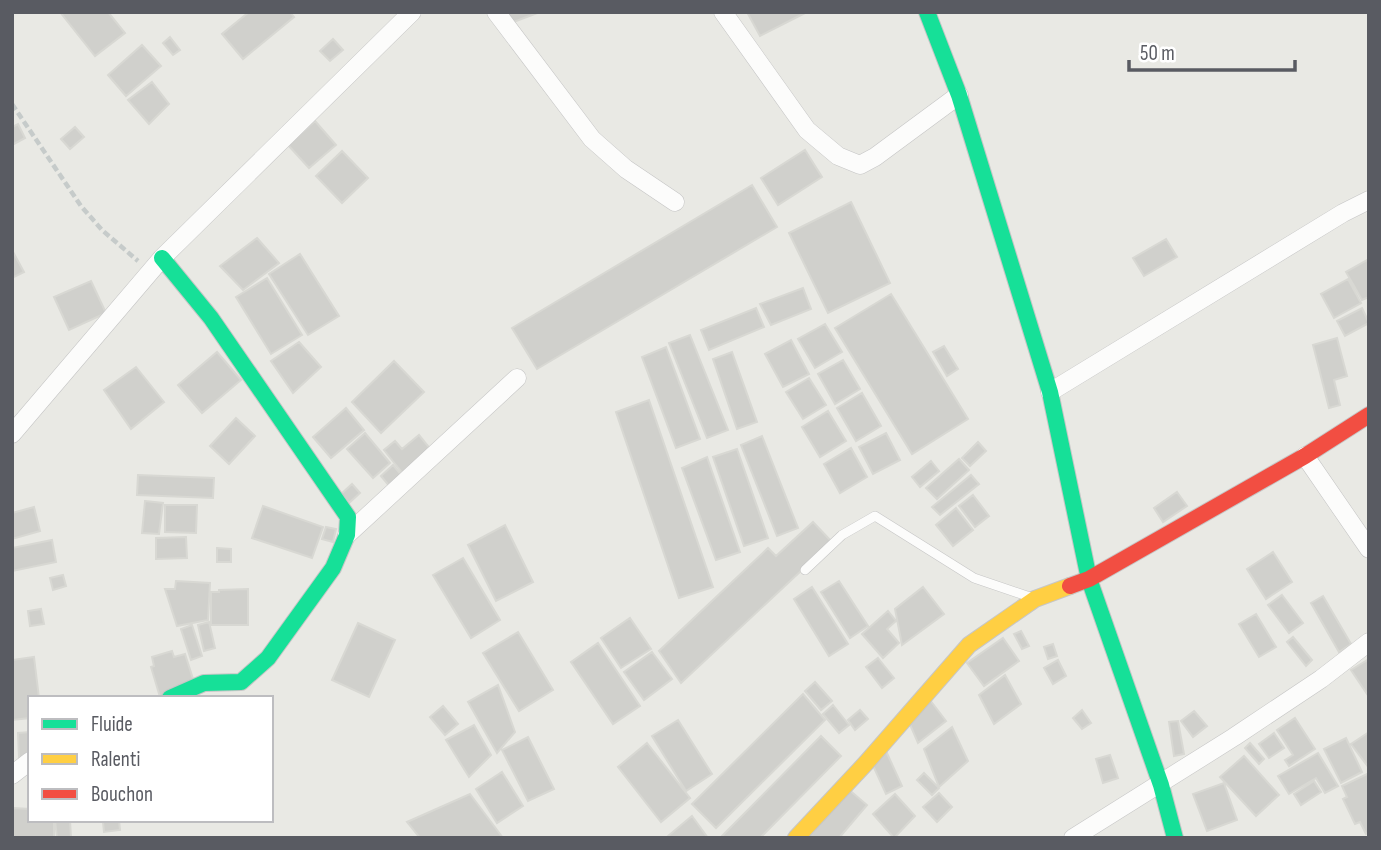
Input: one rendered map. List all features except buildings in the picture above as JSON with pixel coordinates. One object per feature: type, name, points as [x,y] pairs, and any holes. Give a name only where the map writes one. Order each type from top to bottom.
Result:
[{"type":"street","points":[[12,434],[156,265],[412,12]]},
{"type":"street","points":[[496,12],[592,139],[626,169],[675,202]]},
{"type":"street","points":[[723,12],[807,130],[838,156],[860,165],[876,158],[959,95]]},
{"type":"street","points":[[927,12],[959,95],[1050,392],[1089,579],[1161,785],[1175,838]]},
{"type":"street","points":[[1050,392],[1331,220],[1369,200]]},
{"type":"street","points":[[156,265],[211,318],[348,517],[347,536],[333,568],[268,658],[241,682],[204,683],[175,696]]},
{"type":"street","points":[[347,536],[517,377]]},
{"type":"street","points":[[796,838],[969,645],[1035,599],[1089,579],[1305,456],[1369,415]]},
{"type":"street","points":[[1305,456],[1369,549]]},
{"type":"street","points":[[1073,838],[1161,785],[1321,679],[1369,642]]},
{"type":"street","points":[[12,775],[28,763]]},
{"type":"lane","points":[[805,570],[842,535],[876,516],[974,578],[1035,599]]},
{"type":"path","points":[[12,104],[81,206],[102,230],[156,265]]},
{"type":"traffic: fast","points":[[927,12],[959,95],[1050,392],[1089,579],[1161,785],[1175,838]]},
{"type":"traffic: fast","points":[[162,258],[211,318],[348,517],[347,535],[333,568],[268,658],[241,682],[204,683],[175,696]]},
{"type":"traffic: slow","points":[[796,838],[969,645],[1035,599],[1070,586]]},
{"type":"traffic: jam","points":[[1070,586],[1089,579],[1305,456],[1369,415]]}]
